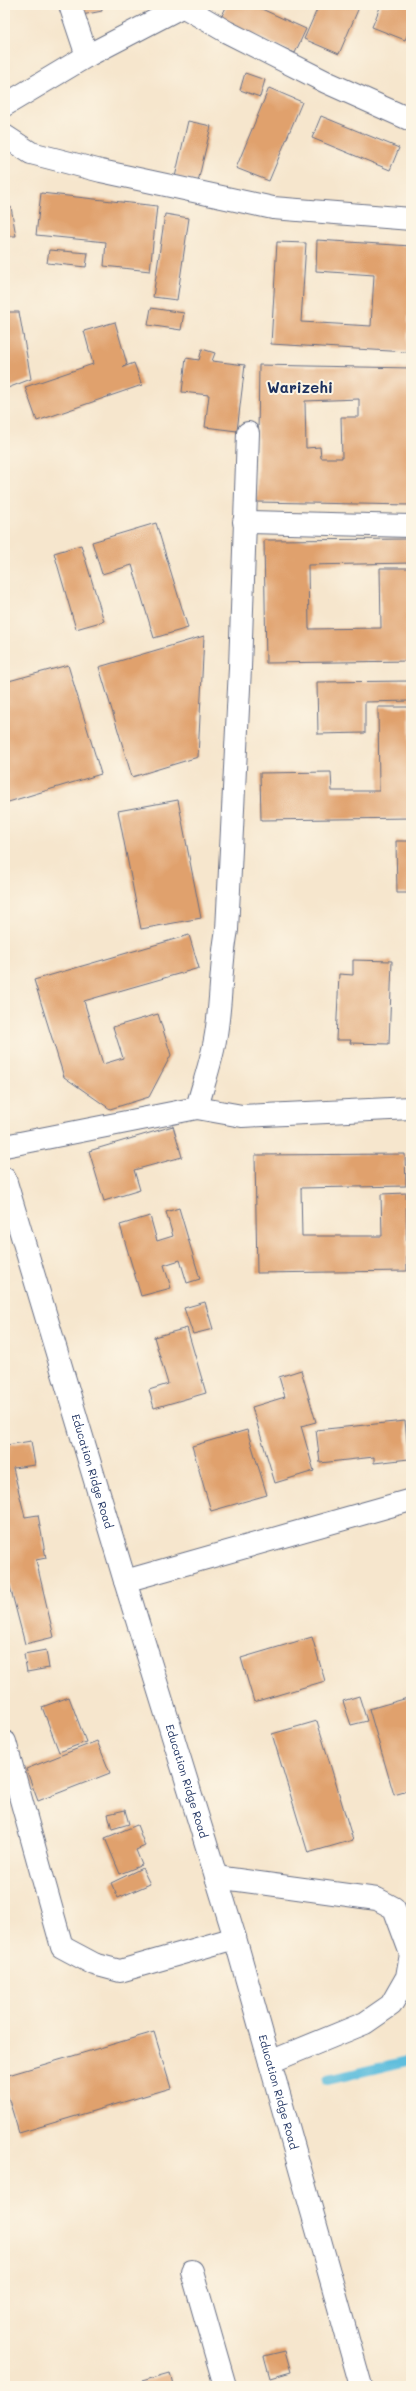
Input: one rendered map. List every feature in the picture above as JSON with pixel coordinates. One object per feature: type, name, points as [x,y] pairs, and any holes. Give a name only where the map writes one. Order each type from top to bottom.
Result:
[{"type":"street","points":[[70,5],[87,56]]},
{"type":"street","points":[[5,105],[87,56],[184,6],[227,32],[326,82],[411,120]]},
{"type":"street","points":[[5,136],[31,153],[38,155],[101,171],[273,208],[411,219]]},
{"type":"street","points":[[197,1108],[215,1040],[220,992],[221,962],[227,930],[240,668],[248,433]]},
{"type":"street","points":[[244,522],[411,526]]},
{"type":"street","points":[[5,1146],[197,1108],[242,1116],[411,1108]]},
{"type":"street","name":"Education Ridge Road","points":[[5,1178],[125,1581],[235,1938],[361,2386]]},
{"type":"street","points":[[125,1581],[411,1500]]},
{"type":"street","points":[[5,1742],[62,1947],[94,1964],[120,1971],[235,1938]]},
{"type":"street","points":[[216,1877],[377,1899],[394,1908],[411,1954],[407,1977],[391,2005],[365,2023],[270,2062]]},
{"type":"street","points":[[192,2271],[225,2386]]},
{"type":"building","points":[[80,5],[101,5],[102,11],[82,15]]},
{"type":"building","points":[[227,5],[253,5],[306,29],[295,53],[220,20]]},
{"type":"building","points":[[319,5],[360,5],[339,54],[304,39]]},
{"type":"building","points":[[381,5],[411,5],[411,27],[405,40],[372,27]]},
{"type":"building","points":[[245,73],[265,80],[260,97],[240,90]]},
{"type":"building","points":[[269,88],[302,102],[269,181],[236,168]]},
{"type":"building","points":[[321,116],[399,148],[390,170],[312,138]]},
{"type":"building","points":[[188,121],[211,126],[198,182],[175,177]]},
{"type":"building","points":[[41,193],[157,206],[150,271],[104,266],[106,242],[36,235]]},
{"type":"building","points":[[11,207],[16,236],[5,236],[5,208]]},
{"type":"building","points":[[165,214],[189,218],[177,300],[153,297]]},
{"type":"building","points":[[317,240],[411,246],[407,352],[271,344],[277,242],[306,243],[301,322],[371,326],[374,275],[316,271]]},
{"type":"building","points":[[49,250],[88,253],[86,267],[47,263]]},
{"type":"building","points":[[151,308],[184,313],[181,330],[148,325]]},
{"type":"building","points":[[5,312],[19,312],[31,379],[5,389]]},
{"type":"building","points":[[115,322],[127,364],[123,367],[134,363],[142,385],[37,421],[25,387],[93,364],[84,331]]},
{"type":"building","points":[[202,349],[215,353],[212,361],[245,365],[237,431],[205,427],[209,395],[182,392],[186,358],[199,360]]},
{"type":"building","points":[[259,365],[411,368],[410,505],[257,502]],"holes":[[[359,399],[359,417],[341,417],[342,458],[321,458],[320,447],[306,448],[305,401]]]},
{"type":"building","points":[[156,523],[188,628],[154,638],[132,565],[102,574],[92,542]]},
{"type":"building","points":[[411,539],[411,563],[308,565],[309,629],[381,628],[380,568],[411,568],[411,661],[266,663],[264,540]]},
{"type":"building","points":[[81,545],[104,621],[76,629],[54,553]]},
{"type":"building","points":[[204,636],[198,757],[132,777],[99,667]]},
{"type":"building","points":[[68,665],[101,774],[5,803],[5,682]]},
{"type":"building","points":[[410,681],[410,701],[365,702],[365,733],[318,734],[317,682]]},
{"type":"building","points":[[378,707],[409,707],[411,818],[261,820],[260,773],[331,772],[332,791],[379,791]]},
{"type":"building","points":[[178,800],[201,918],[141,929],[118,811]]},
{"type":"building","points":[[396,841],[411,841],[411,893],[397,893]]},
{"type":"building","points":[[189,935],[199,968],[84,1001],[103,1064],[123,1058],[113,1027],[158,1014],[171,1055],[149,1097],[110,1109],[64,1077],[34,980]]},
{"type":"building","points":[[353,960],[392,961],[389,1044],[350,1043],[351,1040],[336,1040],[339,974],[353,975]]},
{"type":"building","points":[[173,1126],[182,1157],[134,1170],[140,1190],[104,1201],[89,1151]]},
{"type":"building","points":[[405,1154],[406,1186],[301,1188],[302,1236],[382,1236],[381,1194],[406,1193],[407,1271],[257,1273],[255,1155]]},
{"type":"building","points":[[179,1208],[200,1279],[187,1283],[180,1260],[164,1265],[171,1288],[141,1296],[120,1225],[150,1216],[157,1241],[173,1236],[166,1212]]},
{"type":"building","points":[[205,1302],[213,1329],[193,1334],[184,1308]]},
{"type":"building","points":[[187,1328],[206,1393],[154,1408],[149,1390],[168,1384],[154,1337]]},
{"type":"building","points":[[301,1370],[316,1422],[301,1426],[314,1471],[275,1483],[252,1407],[285,1397],[279,1377]]},
{"type":"building","points":[[405,1421],[409,1459],[374,1463],[374,1457],[320,1463],[316,1430]]},
{"type":"building","points":[[247,1430],[267,1495],[211,1511],[192,1446]]},
{"type":"building","points":[[5,1438],[7,1445],[31,1441],[35,1465],[13,1468],[25,1517],[38,1515],[46,1558],[36,1560],[54,1637],[25,1644],[5,1567]]},
{"type":"building","points":[[312,1637],[325,1681],[254,1702],[241,1658]]},
{"type":"building","points":[[46,1650],[49,1668],[27,1672],[24,1654]]},
{"type":"building","points":[[359,1696],[367,1721],[351,1725],[343,1701]]},
{"type":"building","points":[[69,1697],[86,1742],[59,1752],[42,1707]]},
{"type":"building","points":[[411,1697],[411,1790],[394,1795],[369,1709]]},
{"type":"building","points":[[317,1721],[353,1840],[308,1853],[272,1734]]},
{"type":"building","points":[[97,1741],[110,1773],[38,1801],[26,1769]]},
{"type":"building","points":[[125,1810],[129,1824],[112,1829],[108,1814]]},
{"type":"building","points":[[137,1825],[145,1846],[136,1850],[142,1865],[120,1874],[105,1838]]},
{"type":"building","points":[[142,1868],[150,1884],[118,1898],[111,1883]]},
{"type":"building","points":[[154,2032],[171,2088],[19,2133],[5,2087],[5,2076]]},
{"type":"building","points":[[285,2351],[291,2372],[270,2378],[264,2356]]},
{"type":"building","points":[[411,2367],[411,2385],[410,2385],[407,2368]]},
{"type":"building","points":[[170,2373],[173,2386],[143,2386],[142,2381]]},
{"type":"waterway","points":[[328,2080],[411,2060]]},
{"type":"district","name":"Warizehi","points":[[300,388]]}]
